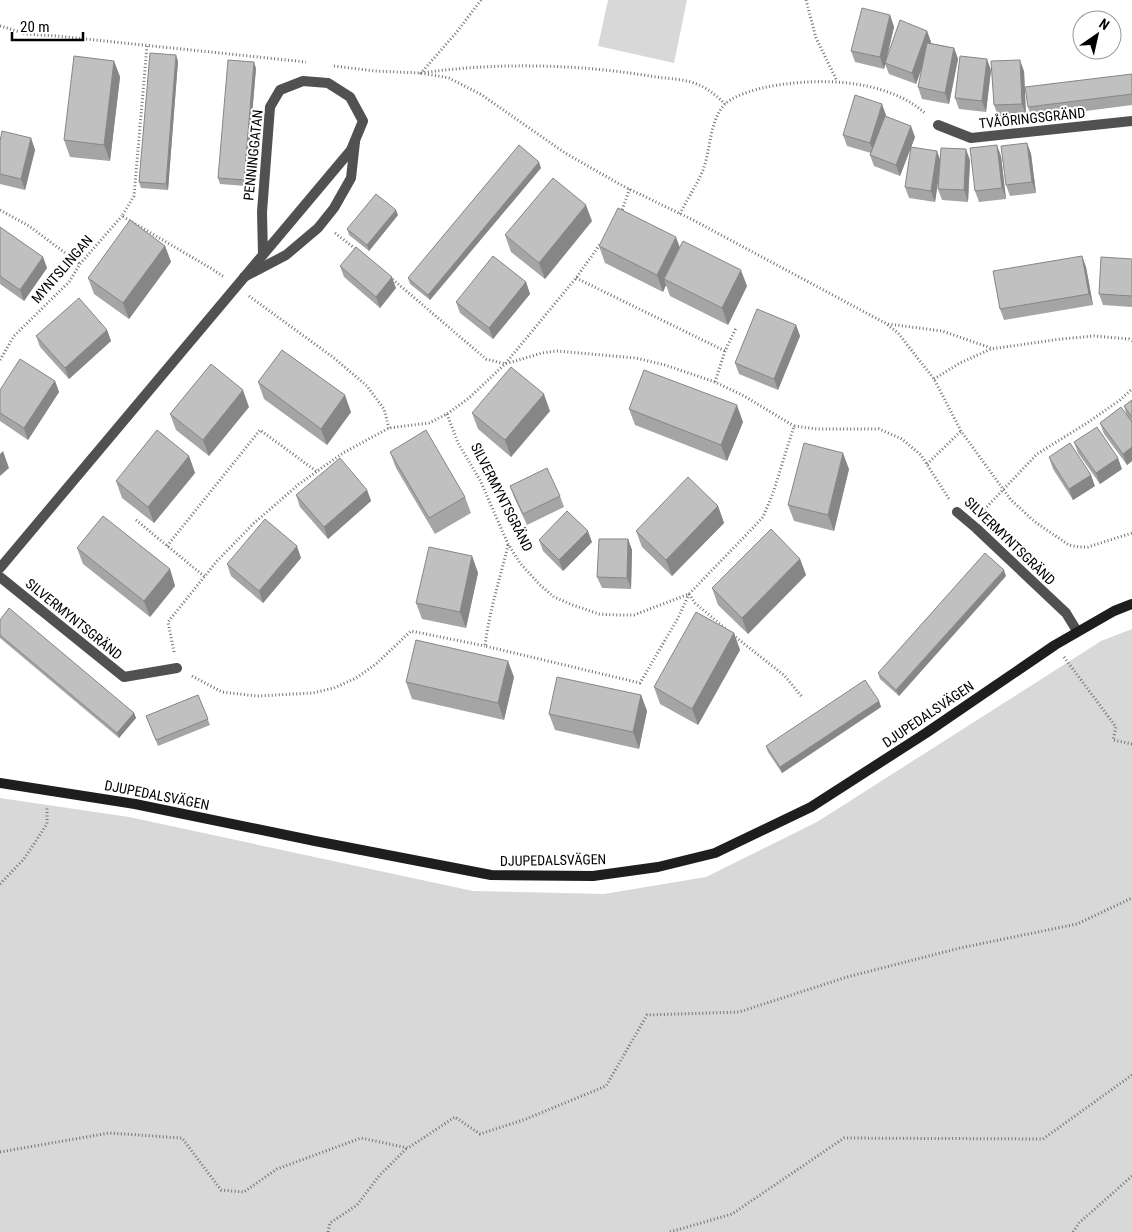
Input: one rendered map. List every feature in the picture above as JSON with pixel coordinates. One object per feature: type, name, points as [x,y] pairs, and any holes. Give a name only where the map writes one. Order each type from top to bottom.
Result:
[{"type":"street","name":"PENNINGGATAN","points":[[0,568],[236,286],[263,255],[351,150],[363,121],[350,98],[328,83],[303,82],[280,90],[270,107],[262,212],[263,255]]},
{"type":"street","name":"TVÅÖRINGSGRÄND","points":[[938,125],[971,138],[1132,121]]},
{"type":"street","points":[[243,278],[286,255],[322,222],[334,208],[351,178],[356,138]]},
{"type":"street","name":"SILVERMYNTSGRÄND","points":[[957,512],[1066,614],[1077,631]]},
{"type":"street","name":"SILVERMYNTSGRÄND","points":[[0,577],[124,677],[177,668]]},
{"type":"street","name":"DJUPEDALSVÄGEN","points":[[0,783],[135,804],[315,842],[491,875],[593,876],[658,867],[715,852],[811,807],[926,733],[1077,631],[1114,611],[1132,604]]},
{"type":"path","points":[[421,73],[456,34],[481,0]]},
{"type":"path","points":[[806,0],[816,38],[837,81]]},
{"type":"path","points":[[0,26],[27,34],[316,64]]},
{"type":"path","name":"MYNTSLINGAN","points":[[0,360],[14,336],[69,282],[80,264],[122,216],[134,196],[148,46]]},
{"type":"path","points":[[326,65],[375,72],[421,73],[453,69],[547,65],[638,74],[701,86],[715,94],[725,104]]},
{"type":"path","points":[[421,73],[449,78],[482,95],[565,153],[885,323],[898,333],[934,379],[961,431],[1010,500],[1035,522],[1069,545],[1088,547],[1132,533]]},
{"type":"path","points":[[680,214],[703,170],[715,120],[725,104],[741,95],[784,83],[837,81],[882,90],[902,97],[917,106],[938,125]]},
{"type":"path","points":[[617,219],[622,211],[630,188]]},
{"type":"path","points":[[0,210],[29,226],[80,264]]},
{"type":"path","points":[[122,216],[212,269],[334,358],[367,386],[384,409],[389,428]]},
{"type":"path","points":[[322,222],[365,257]]},
{"type":"path","points":[[388,275],[486,359],[505,364],[576,278],[606,235]]},
{"type":"path","points":[[576,278],[725,351]]},
{"type":"path","points":[[885,323],[942,331],[991,348]]},
{"type":"path","points":[[715,382],[725,351],[736,328]]},
{"type":"path","points":[[934,379],[960,363],[991,348],[1094,336],[1129,339],[1132,341]]},
{"type":"path","name":"SILVERMYNTSGRÄND","points":[[177,668],[168,622],[217,561],[254,524],[299,484],[344,452],[389,428],[429,423],[447,414],[469,398],[505,364],[542,353],[557,351],[636,358],[665,365],[715,382],[744,396],[794,426],[817,429],[879,429],[902,439],[921,454],[957,512]]},
{"type":"path","points":[[971,524],[1037,454],[1087,423],[1120,400],[1132,388]]},
{"type":"path","name":"SILVERMYNTSGRÄND","points":[[447,414],[458,443],[480,480],[508,544],[520,563],[554,597],[573,606],[599,614],[616,615],[634,614],[689,594],[762,517],[773,493],[794,426]]},
{"type":"path","points":[[167,546],[260,430],[316,472]]},
{"type":"path","points":[[927,464],[961,431]]},
{"type":"path","points":[[136,520],[204,577]]},
{"type":"path","points":[[485,646],[488,623],[508,544]]},
{"type":"path","points":[[177,668],[222,692],[257,696],[313,693],[334,688],[356,678],[376,664],[411,631],[485,646],[640,683],[678,618],[689,594]]},
{"type":"path","points":[[689,594],[695,603],[785,676],[802,697]]},
{"type":"path","points":[[1055,645],[1116,727],[1113,740],[1132,744]]},
{"type":"path","points":[[0,884],[24,859],[47,824],[48,790]]},
{"type":"path","points":[[328,1232],[330,1223],[357,1206],[379,1176],[408,1148],[455,1117],[480,1134],[526,1119],[606,1086],[648,1015],[739,1012],[847,977],[960,948],[1077,924],[1132,898]]},
{"type":"path","points":[[670,1232],[732,1214],[844,1138],[1043,1139],[1132,1075]]},
{"type":"path","points":[[0,1152],[109,1133],[182,1138],[221,1190],[244,1192],[277,1169],[361,1138],[408,1148]]},
{"type":"path","points":[[1073,1232],[1079,1223],[1132,1176]]},
{"type":"shaded area","points":[[608,0],[687,0],[674,63],[598,46]]},
{"type":"shaded area","points":[[1132,629],[1132,1232],[0,1232],[0,798],[129,817],[473,891],[604,894],[706,877],[817,822],[1101,641]]},
{"type":"building","points":[[862,8],[890,15],[880,57],[851,51]]},
{"type":"building","points":[[900,20],[927,31],[912,73],[885,63]]},
{"type":"building","points":[[927,43],[954,48],[945,93],[918,87]]},
{"type":"building","points":[[150,53],[176,55],[166,184],[139,182]]},
{"type":"building","points":[[74,56],[114,61],[104,145],[64,140]]},
{"type":"building","points":[[960,56],[987,59],[982,101],[955,98]]},
{"type":"building","points":[[228,60],[254,62],[244,180],[218,178]]},
{"type":"building","points":[[1020,60],[1022,104],[994,105],[991,61]]},
{"type":"building","points":[[1132,74],[1132,94],[1028,107],[1025,87]]},
{"type":"building","points":[[855,95],[882,104],[870,143],[843,135]]},
{"type":"building","points":[[885,116],[911,126],[896,165],[870,155]]},
{"type":"building","points":[[2,131],[31,138],[21,179],[0,174],[0,141]]},
{"type":"building","points":[[1027,143],[1032,182],[1006,185],[1001,146]]},
{"type":"building","points":[[519,145],[539,162],[428,295],[408,278]]},
{"type":"building","points":[[997,145],[1002,188],[975,191],[970,148]]},
{"type":"building","points":[[911,147],[937,151],[931,191],[905,187]]},
{"type":"building","points":[[941,148],[966,149],[964,190],[938,189]]},
{"type":"building","points":[[553,178],[586,205],[539,263],[505,235]]},
{"type":"building","points":[[376,194],[396,210],[367,245],[347,229]]},
{"type":"building","points":[[618,208],[676,237],[657,275],[599,246]]},
{"type":"building","points":[[130,220],[165,246],[123,303],[88,278]]},
{"type":"building","points":[[0,227],[43,257],[20,290],[0,276]]},
{"type":"building","points":[[683,241],[741,270],[722,308],[664,279]]},
{"type":"building","points":[[356,247],[392,277],[376,297],[340,266]]},
{"type":"building","points":[[493,256],[526,282],[489,328],[456,302]]},
{"type":"building","points":[[1082,256],[1089,294],[1000,309],[993,271]]},
{"type":"building","points":[[1101,257],[1132,259],[1132,296],[1099,294]]},
{"type":"building","points":[[79,298],[107,330],[65,368],[36,336]]},
{"type":"building","points":[[757,309],[796,325],[774,379],[735,363]]},
{"type":"building","points":[[282,350],[345,395],[321,429],[258,382]]},
{"type":"building","points":[[20,359],[55,381],[24,428],[0,413],[0,390]]},
{"type":"building","points":[[211,364],[243,390],[203,440],[170,414]]},
{"type":"building","points":[[511,367],[544,394],[505,440],[472,413]]},
{"type":"building","points":[[644,370],[737,405],[721,445],[629,409]]},
{"type":"building","points":[[1132,400],[1132,417],[1124,406]]},
{"type":"building","points":[[1121,407],[1132,422],[1132,447],[1123,454],[1100,423]]},
{"type":"building","points":[[1097,427],[1118,458],[1096,473],[1074,442]]},
{"type":"building","points":[[157,430],[189,456],[148,507],[116,481]]},
{"type":"building","points":[[426,430],[465,497],[429,518],[390,452]]},
{"type":"building","points":[[804,443],[843,453],[828,515],[788,505]]},
{"type":"building","points":[[1070,443],[1091,475],[1069,489],[1049,457]]},
{"type":"building","points":[[340,458],[367,490],[324,527],[296,495]]},
{"type":"building","points":[[547,468],[560,496],[523,514],[510,486]]},
{"type":"building","points":[[688,477],[718,506],[666,560],[636,531]]},
{"type":"building","points":[[567,511],[588,531],[559,560],[539,540]]},
{"type":"building","points":[[103,516],[170,569],[144,601],[77,548]]},
{"type":"building","points":[[265,519],[297,546],[259,591],[227,564]]},
{"type":"building","points":[[771,529],[800,559],[742,618],[712,588]]},
{"type":"building","points":[[599,539],[628,539],[627,578],[597,577]]},
{"type":"building","points":[[429,547],[472,556],[460,612],[416,603]]},
{"type":"building","points":[[985,553],[1004,570],[896,690],[878,673]]},
{"type":"building","points":[[9,608],[134,713],[117,733],[0,635],[0,620]]},
{"type":"building","points":[[696,612],[734,633],[692,709],[654,687]]},
{"type":"building","points":[[416,640],[508,661],[498,703],[406,682]]},
{"type":"building","points":[[557,677],[641,695],[633,732],[549,714]]},
{"type":"building","points":[[865,680],[879,701],[780,767],[766,746]]},
{"type":"building","points":[[198,695],[208,719],[156,740],[146,716]]}]
